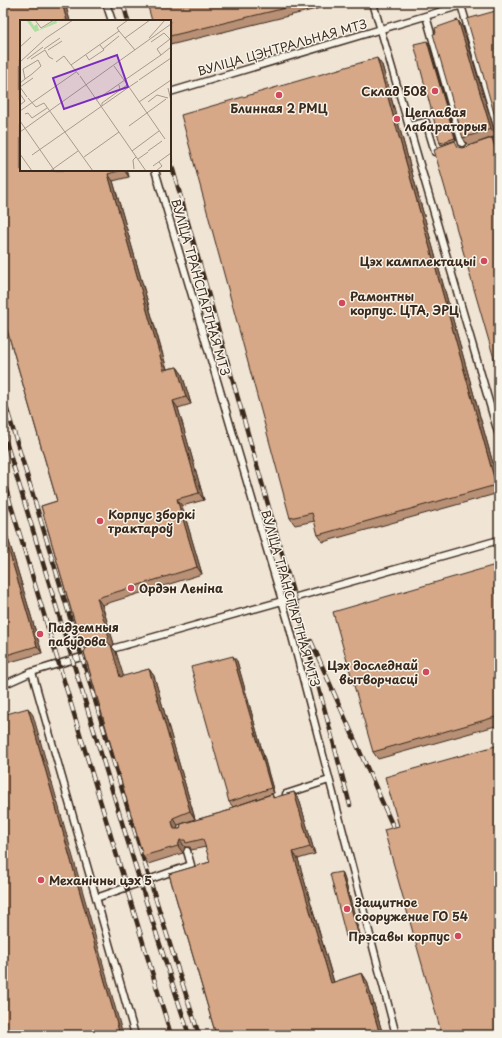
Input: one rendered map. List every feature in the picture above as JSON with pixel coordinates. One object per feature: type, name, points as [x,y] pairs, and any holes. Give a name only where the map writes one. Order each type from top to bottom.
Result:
[{"type":"lane","points":[[106,3],[112,20]]},
{"type":"lane","points":[[373,3],[499,436]]},
{"type":"lane","name":"ВУЛІЦА ЦЭНТРАЛЬНАЯ МТЗ","points":[[171,92],[469,3]]},
{"type":"lane","points":[[462,5],[499,133]]},
{"type":"lane","points":[[426,16],[462,143],[466,151]]},
{"type":"lane","points":[[409,126],[426,122],[435,152],[449,148]]},
{"type":"lane","points":[[479,146],[499,140]]},
{"type":"lane","points":[[456,145],[462,143]]},
{"type":"lane","name":"ВУЛІЦА ТРАНСПАРТНАЯ МТЗ","points":[[155,171],[281,600],[396,1035]]},
{"type":"lane","points":[[115,648],[281,600],[499,540]]},
{"type":"lane","points":[[3,685],[32,672],[88,655]]},
{"type":"lane","points":[[32,672],[135,1035]]},
{"type":"lane","points":[[277,797],[329,780]]},
{"type":"lane","points":[[96,898],[191,865],[187,851]]},
{"type":"building","name":"Корпус зборкі трактароў","points":[[3,3],[62,3],[67,20],[20,20],[20,171],[118,171],[108,174],[164,370],[177,367],[186,397],[173,401],[199,493],[177,499],[197,567],[97,598],[109,637],[106,642],[111,645],[120,677],[149,669],[190,811],[173,818],[172,822],[174,829],[180,829],[181,824],[231,810],[230,808],[272,794],[273,798],[294,792],[310,847],[293,852],[331,983],[362,973],[380,1035],[216,1035],[169,874],[210,862],[203,839],[186,843],[185,840],[180,840],[178,846],[143,856],[84,652],[87,647],[86,644],[81,644],[41,506],[57,501],[3,316]]},
{"type":"building","points":[[147,3],[306,3],[171,36],[171,20],[152,20]]},
{"type":"building","points":[[499,10],[499,127],[498,127],[467,19]]},
{"type":"building","points":[[458,20],[491,129],[463,138],[433,34],[436,33],[435,28]]},
{"type":"building","name":"Склад 508","points":[[427,41],[455,138],[440,143],[414,44]]},
{"type":"building","name":"Рамонтны корпус. ЦТА, ЭРЦ","points":[[377,58],[496,485],[318,535],[312,513],[290,518],[181,115]]},
{"type":"building","name":"Цэх камплектацыі","points":[[492,138],[499,161],[499,376],[434,150],[455,141],[458,147],[462,148]]},
{"type":"building","points":[[3,531],[37,646],[3,656]]},
{"type":"building","name":"Цэх доследнай вытворчасці","points":[[499,564],[499,716],[373,752],[333,612]]},
{"type":"building","points":[[233,656],[271,788],[229,802],[191,667]]},
{"type":"building","name":"Механічны цэх 5","points":[[28,708],[120,1035],[3,1035],[3,715]]},
{"type":"building","name":"Прэсавы корпус","points":[[499,745],[499,1035],[442,1035],[384,830],[399,826],[385,777]]},
{"type":"building","name":"Защитное сооружение ГО 54","points":[[341,872],[358,933],[346,936],[330,874]]},
{"type":"railway","points":[[123,3],[128,20]]},
{"type":"railway","points":[[171,163],[300,617],[350,805]]},
{"type":"railway","points":[[3,397],[124,797],[199,1035]]},
{"type":"railway","points":[[3,432],[145,898],[189,1035]]},
{"type":"railway","points":[[3,479],[171,1035]]},
{"type":"railway","points":[[311,641],[395,831]]},
{"type":"place","name":"Склад 508","points":[[435,91]]},
{"type":"place","name":"Блинная 2 РМЦ","points":[[279,95]]},
{"type":"place","name":"Цеплавая лабараторыя","points":[[397,119]]},
{"type":"place","name":"Цэх камплектацыі","points":[[484,261]]},
{"type":"place","name":"Рамонтны корпус. ЦТА, ЭРЦ","points":[[342,303]]},
{"type":"place","name":"Корпус зборкі трактароў","points":[[100,521]]},
{"type":"place","name":"Ордэн Леніна","points":[[131,588]]},
{"type":"place","name":"Падземныя пабудова","points":[[40,634]]},
{"type":"place","name":"Цэх доследнай вытворчасці","points":[[426,672]]},
{"type":"place","name":"Механічны цэх 5","points":[[41,880]]},
{"type":"place","name":"Защитное сооружение ГО 54","points":[[347,909]]},
{"type":"place","name":"Прэсавы корпус","points":[[458,936]]}]
